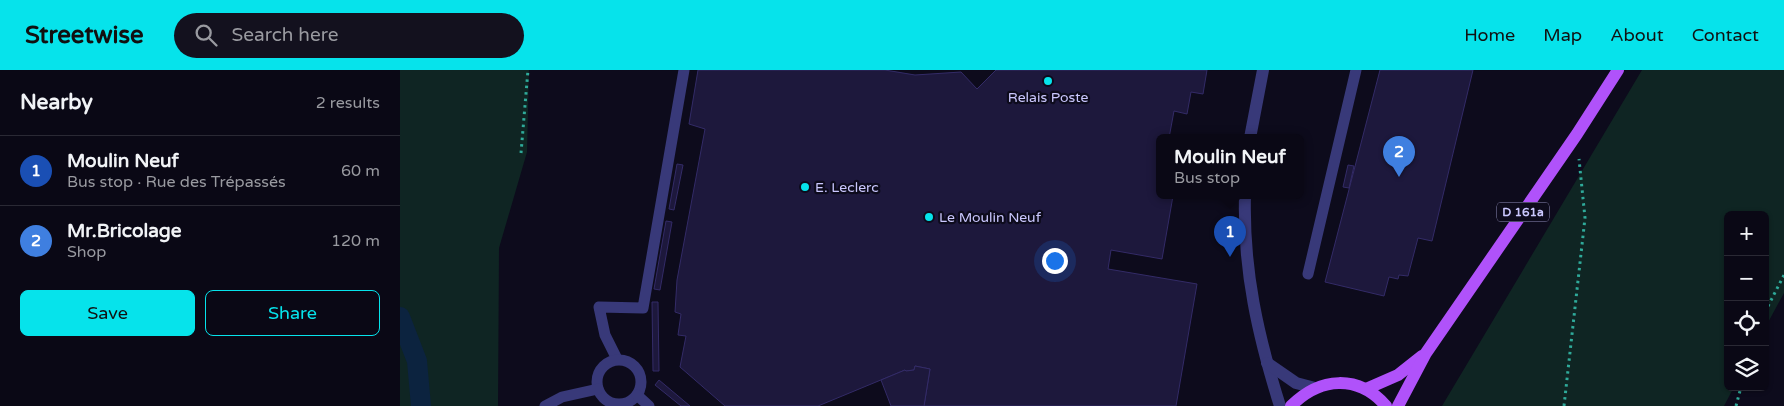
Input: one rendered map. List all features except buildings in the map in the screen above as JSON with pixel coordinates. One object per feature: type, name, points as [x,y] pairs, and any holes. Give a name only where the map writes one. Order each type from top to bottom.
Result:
[{"type":"main road","name":"D 161a","points":[[1398,406],[1426,353],[1577,134],[1618,70]]},
{"type":"main road","name":"D 161a","points":[[1366,389],[1398,375],[1426,353]]},
{"type":"main road","points":[[1291,406],[1302,395],[1315,388],[1332,383],[1349,384],[1366,389],[1379,398],[1386,406]]},
{"type":"street","points":[[1251,134],[1263,70]]},
{"type":"street","points":[[1245,199],[1245,233],[1252,302],[1260,340],[1280,406]]},
{"type":"street","points":[[1267,363],[1296,383],[1315,388]]},
{"type":"lane","points":[[617,359],[605,335],[599,306],[643,308],[684,70]]},
{"type":"lane","points":[[1308,274],[1356,70]]},
{"type":"lane","points":[[617,359],[629,361],[635,366],[641,380],[641,388],[637,395],[622,405],[608,402],[602,396],[596,382],[602,367],[608,362],[617,359]]},
{"type":"lane","points":[[545,406],[562,397],[598,389]]},
{"type":"lane","points":[[637,395],[649,406]]},
{"type":"path","points":[[522,152],[528,70]]},
{"type":"path","points":[[1564,406],[1585,218],[1577,134]]},
{"type":"path","points":[[1769,304],[1784,275]]},
{"type":"path","points":[[1736,406],[1739,391]]},
{"type":"green space","points":[[400,70],[529,70],[527,152],[499,248],[498,406],[400,406]]},
{"type":"green space","points":[[1642,70],[1784,70],[1784,293],[1769,321],[1769,211],[1724,211],[1724,391],[1732,391],[1724,406],[1442,406]]},
{"type":"waterway","points":[[400,317],[417,361],[421,406]]},
{"type":"place","name":"Relais Poste","points":[[1048,81]]},
{"type":"place","name":"Mr.Bricolage","points":[[1399,177]]},
{"type":"place","name":"E. Leclerc","points":[[805,187]]},
{"type":"place","name":"Le Moulin Neuf","points":[[929,217]]},
{"type":"place","name":"Moulin Neuf","points":[[1230,257]]}]
